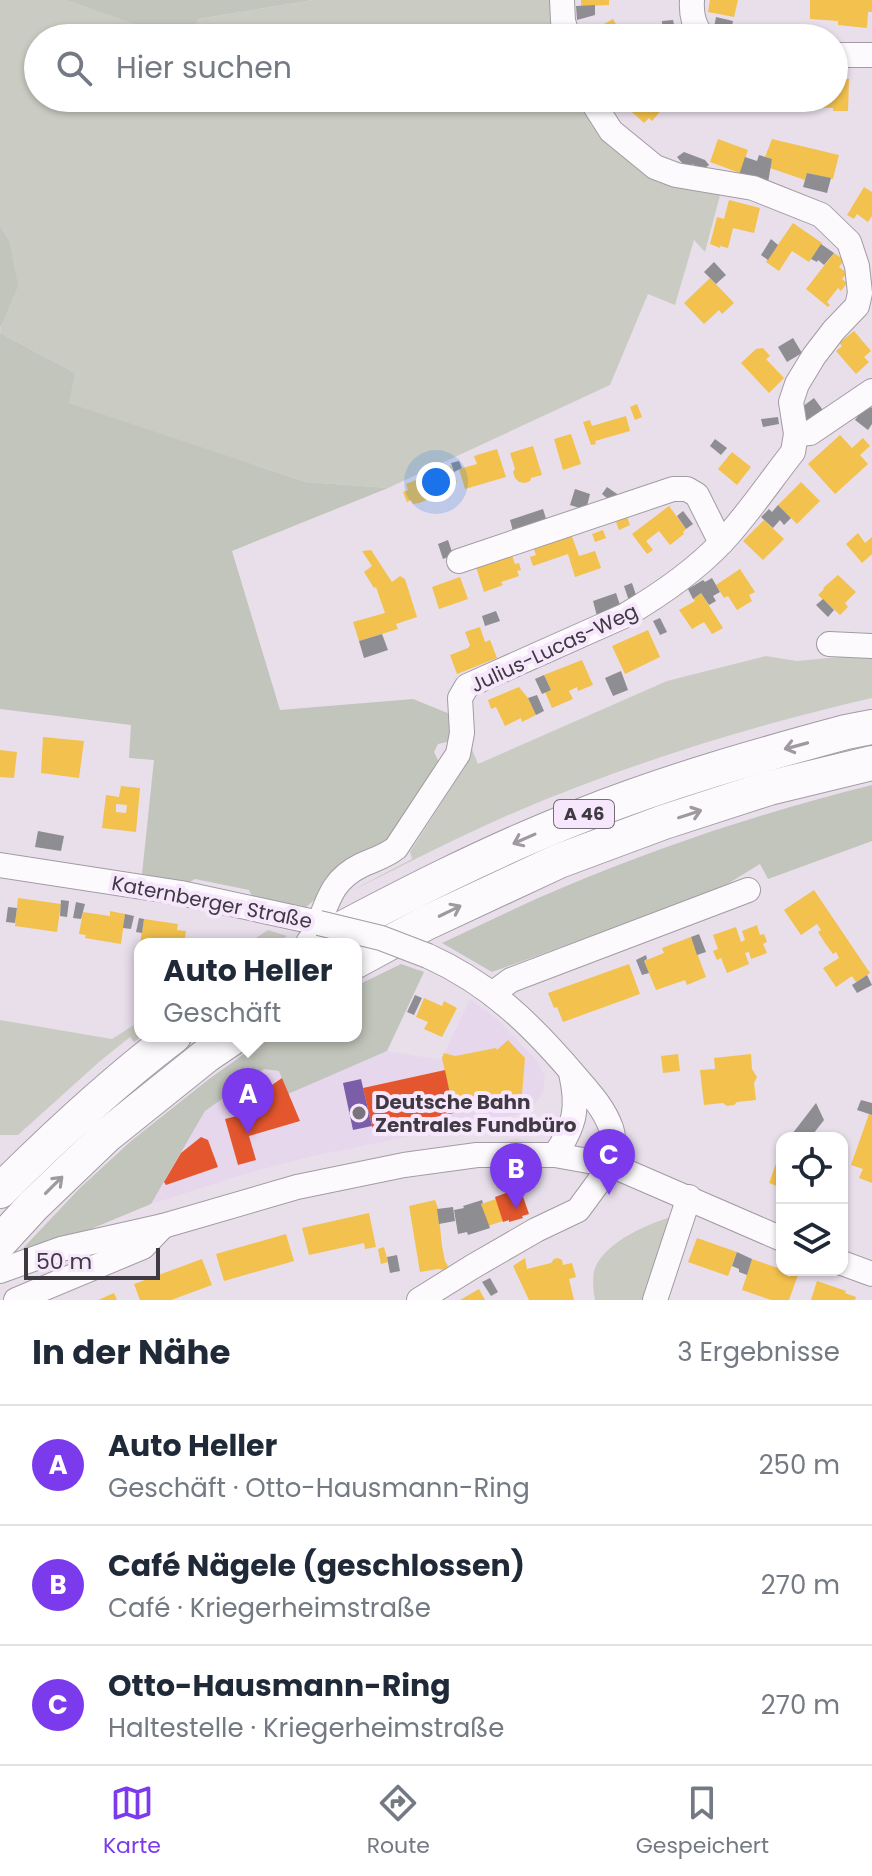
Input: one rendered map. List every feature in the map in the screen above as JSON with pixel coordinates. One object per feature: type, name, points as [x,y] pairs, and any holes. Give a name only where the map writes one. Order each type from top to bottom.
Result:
[{"type":"highway","name":"A 46","points":[[316,934],[586,813],[690,776],[872,727]]},
{"type":"highway","name":"A 46","points":[[362,958],[426,923],[559,861],[769,788],[872,763]]},
{"type":"highway","points":[[0,1242],[106,1136],[226,1042]]},
{"type":"highway","points":[[0,1191],[34,1157],[161,1046]]},
{"type":"street","points":[[562,0],[564,24]]},
{"type":"street","points":[[692,0],[694,24]]},
{"type":"street","points":[[848,55],[872,55]]},
{"type":"street","name":"Julius-Lucas-Weg","points":[[316,934],[334,887],[345,876],[390,853],[403,839],[458,754],[462,733],[460,698],[467,686],[648,603],[694,569],[721,543],[793,452],[796,434],[791,402],[797,384],[834,330],[857,306],[859,280],[849,242],[821,215],[753,188],[676,175],[655,167],[611,131],[599,112]]},
{"type":"street","points":[[796,434],[810,433],[872,391]]},
{"type":"street","points":[[459,561],[673,489],[687,489],[697,495],[721,543]]},
{"type":"street","points":[[829,644],[872,646]]},
{"type":"street","name":"Katernberger Straße","points":[[0,865],[169,891],[292,917],[316,934],[381,938],[455,969],[505,1002],[526,1021],[592,1096],[611,1128],[614,1146],[611,1165]]},
{"type":"street","points":[[492,994],[511,980],[748,890]]},
{"type":"street","points":[[555,1155],[572,1127],[575,1115],[571,1071]]},
{"type":"street","points":[[0,1271],[61,1249],[163,1226],[334,1178],[477,1155],[555,1155],[611,1165],[776,1236]]},
{"type":"street","points":[[419,1300],[536,1230],[578,1210],[611,1165]]},
{"type":"street","points":[[655,1300],[689,1197]]},
{"type":"street","points":[[16,1300],[143,1247],[163,1226]]},
{"type":"street","points":[[848,1265],[872,1274]]},
{"type":"shaded area","points":[[0,0],[66,0],[135,24],[24,24],[24,112],[591,112],[614,150],[661,177],[722,188],[705,252],[694,240],[675,305],[648,294],[610,385],[388,488],[306,482],[68,403],[75,373],[0,333],[9,240],[0,226]]},
{"type":"shaded area","points":[[66,0],[313,0],[198,19],[197,24],[135,24]]},
{"type":"shaded area","points":[[313,0],[550,0],[556,24],[197,24],[198,19]]},
{"type":"shaded area","points":[[0,226],[9,240],[18,286],[0,328]]},
{"type":"shaded area","points":[[0,333],[75,373],[69,403],[306,482],[388,488],[232,551],[280,710],[413,699],[450,714],[451,734],[447,742],[438,744],[434,752],[439,762],[394,834],[306,907],[253,898],[249,890],[195,879],[188,883],[142,874],[154,760],[129,758],[131,725],[0,709]]},
{"type":"shaded area","points":[[872,654],[872,698],[732,735],[595,780],[486,825],[347,893],[412,859],[410,852],[466,765],[472,749],[478,764],[667,681],[766,656],[797,661]]},
{"type":"shaded area","points":[[872,785],[872,841],[768,879],[760,864],[716,891],[492,972],[442,943],[549,894],[678,843]]},
{"type":"shaded area","points":[[268,930],[287,936],[284,938],[256,938]]},
{"type":"shaded area","points":[[401,964],[424,972],[387,1051],[288,1094],[279,1071],[264,1069],[205,1111],[151,1204],[9,1263],[80,1188],[131,1141],[209,1079],[263,1042],[362,1042],[362,983]]},
{"type":"shaded area","points":[[470,999],[497,1019],[537,1061],[545,1076],[543,1093],[534,1105],[519,1114],[313,1156],[251,1172],[151,1204],[205,1111],[264,1068],[279,1071],[288,1093],[387,1051],[441,1060]]},
{"type":"shaded area","points":[[0,1020],[112,1039],[134,1025],[134,1042],[130,1037],[18,1135],[0,1135]]},
{"type":"shaded area","points":[[674,1216],[646,1300],[595,1300],[594,1271],[608,1250],[641,1229]]},
{"type":"building: Wohnen","points":[[581,0],[609,0],[609,5],[581,6]]},
{"type":"building: Wohnen","points":[[710,0],[738,0],[734,17],[708,12]]},
{"type":"building: Wohnen","points":[[810,0],[872,0],[867,28],[810,19]]},
{"type":"building: Wohnen","points":[[632,112],[660,112],[652,121],[649,118],[644,123]]},
{"type":"building: Wohnen","points":[[718,139],[748,150],[740,173],[710,162]]},
{"type":"building: Wohnen","points":[[772,139],[839,155],[833,179],[807,173],[805,180],[770,168],[772,159],[765,157]]},
{"type":"building: Wohnen","points":[[864,187],[872,192],[872,216],[868,222],[857,214],[854,219],[847,215]]},
{"type":"building: Wohnen","points":[[729,200],[760,208],[754,233],[733,228],[728,248],[720,248],[710,244],[717,217],[724,219]]},
{"type":"building: Wohnen","points":[[793,223],[822,243],[809,262],[792,251],[779,271],[766,262]]},
{"type":"building: Wohnen","points":[[834,253],[844,260],[839,267],[847,273],[842,279],[847,283],[841,291],[838,288],[827,302],[828,307],[806,289]]},
{"type":"building: Wohnen","points":[[710,278],[734,303],[722,314],[719,310],[704,324],[684,303]]},
{"type":"building: Wohnen","points":[[854,331],[871,351],[864,357],[869,362],[856,374],[836,351],[842,346],[839,343]]},
{"type":"building: Wohnen","points":[[763,348],[770,356],[766,359],[784,378],[769,393],[741,363],[756,349]]},
{"type":"building: Wohnen","points":[[637,404],[642,417],[635,420],[630,407]]},
{"type":"building: Wohnen","points":[[626,416],[630,431],[595,441],[596,444],[591,445],[583,422],[590,420],[592,426]]},
{"type":"building: Wohnen","points":[[571,434],[581,464],[563,470],[554,439]]},
{"type":"building: Wohnen","points":[[840,435],[852,448],[863,438],[870,446],[860,455],[868,464],[835,494],[808,464]]},
{"type":"building: Wohnen","points":[[533,446],[542,475],[525,483],[519,482],[513,472],[515,469],[510,453]]},
{"type":"building: Wohnen","points":[[497,449],[506,477],[465,489],[459,469],[477,464],[474,456]]},
{"type":"building: Wohnen","points":[[732,452],[751,467],[737,485],[718,469]]},
{"type":"building: Wohnen","points":[[451,466],[457,482],[450,485],[451,488],[432,490],[435,497],[419,503],[407,502],[403,492],[408,490],[406,484]]},
{"type":"building: Wohnen","points":[[801,482],[820,501],[797,524],[778,505]]},
{"type":"building: Wohnen","points":[[669,506],[686,529],[684,534],[670,545],[659,531],[646,541],[653,550],[647,554],[632,534]]},
{"type":"building: Wohnen","points":[[627,517],[630,525],[619,530],[616,522]]},
{"type":"building: Wohnen","points":[[764,520],[784,539],[763,560],[743,541]]},
{"type":"building: Wohnen","points":[[603,530],[606,538],[595,542],[592,534]]},
{"type":"building: Wohnen","points":[[570,531],[579,556],[595,551],[601,568],[575,577],[568,554],[533,566],[530,557],[536,555],[532,544]]},
{"type":"building: Wohnen","points":[[858,533],[865,543],[872,537],[872,554],[862,563],[846,544]]},
{"type":"building: Wohnen","points":[[371,550],[392,582],[400,576],[405,579],[417,617],[396,624],[398,629],[359,641],[353,622],[385,613],[376,587],[364,572],[372,566],[362,551]]},
{"type":"building: Wohnen","points":[[512,555],[515,564],[519,563],[519,576],[484,592],[476,567]]},
{"type":"building: Wohnen","points":[[740,569],[755,592],[749,595],[752,601],[737,610],[716,585]]},
{"type":"building: Wohnen","points":[[838,575],[856,592],[845,603],[848,607],[840,615],[818,595]]},
{"type":"building: Wohnen","points":[[460,577],[468,599],[439,609],[432,587]]},
{"type":"building: Wohnen","points":[[701,593],[723,628],[712,634],[704,622],[692,629],[679,610],[695,601],[693,599]]},
{"type":"building: Wohnen","points":[[480,627],[485,642],[490,640],[497,658],[457,674],[450,655],[468,648],[470,645],[465,632]]},
{"type":"building: Wohnen","points":[[648,630],[660,657],[625,674],[612,646]]},
{"type":"building: Wohnen","points":[[582,660],[593,685],[569,691],[573,699],[552,708],[545,692],[551,690],[544,675]]},
{"type":"building: Wohnen","points":[[519,687],[536,715],[505,726],[496,707],[491,709],[488,700]]},
{"type":"building: Wohnen","points":[[43,737],[84,741],[79,778],[41,773]]},
{"type":"building: Wohnen","points":[[0,750],[17,752],[14,778],[0,777]]},
{"type":"building: Wohnen","points":[[121,786],[140,788],[136,832],[102,828],[106,795],[119,797]],"holes":[[[116,804],[127,805],[126,813],[116,812]]]},
{"type":"building: Wohnen","points":[[814,890],[870,973],[856,982],[852,976],[836,987],[823,968],[839,958],[836,952],[833,954],[825,943],[817,924],[801,935],[784,910]]},
{"type":"building: Wohnen","points":[[18,898],[61,904],[57,932],[15,926]]},
{"type":"building: Wohnen","points":[[110,911],[125,914],[121,944],[85,938],[86,935],[79,934],[83,912],[110,916]]},
{"type":"building: Wohnen","points":[[144,919],[178,924],[177,930],[186,931],[185,938],[141,938]]},
{"type":"building: Wohnen","points":[[757,925],[760,935],[764,934],[767,942],[763,944],[767,953],[751,959],[749,952],[745,953],[749,964],[727,973],[721,958],[717,960],[713,951],[718,949],[713,935],[736,927],[741,942],[745,940],[742,931]]},
{"type":"building: Wohnen","points":[[691,937],[706,977],[687,985],[685,980],[656,990],[644,961],[664,953],[662,948]]},
{"type":"building: Wohnen","points":[[629,964],[640,994],[563,1022],[548,993]]},
{"type":"building: Wohnen","points":[[424,998],[442,1006],[444,1001],[457,1008],[442,1037],[424,1029],[428,1022],[416,1017]]},
{"type":"building: Wohnen","points":[[508,1040],[525,1058],[519,1100],[454,1113],[442,1058],[444,1053],[455,1056],[497,1050]]},
{"type":"building: Wohnen","points":[[678,1054],[680,1071],[663,1073],[661,1056]]},
{"type":"building: Wohnen","points":[[751,1054],[752,1069],[757,1077],[754,1083],[756,1100],[727,1106],[723,1103],[704,1105],[700,1070],[715,1069],[714,1058]]},
{"type":"building: Wohnen","points":[[869,1114],[872,1115],[872,1183],[859,1178],[863,1169],[851,1165]]},
{"type":"building: Wohnen","points":[[776,1163],[776,1186],[769,1183]]},
{"type":"building: Wohnen","points":[[496,1199],[503,1221],[488,1226],[481,1204]]},
{"type":"building: Wohnen","points":[[435,1200],[448,1266],[444,1270],[420,1272],[409,1206]]},
{"type":"building: Wohnen","points":[[369,1213],[376,1247],[365,1249],[364,1243],[309,1255],[302,1228]]},
{"type":"building: Wohnen","points":[[286,1234],[294,1261],[224,1281],[216,1254]]},
{"type":"building: Wohnen","points":[[697,1238],[737,1252],[728,1276],[688,1262]]},
{"type":"building: Wohnen","points":[[384,1247],[388,1262],[381,1264],[378,1249]]},
{"type":"building: Wohnen","points":[[525,1258],[527,1269],[558,1258],[563,1265],[572,1263],[576,1277],[569,1279],[574,1300],[529,1300],[513,1266]]},
{"type":"building: Wohnen","points":[[202,1259],[212,1285],[171,1300],[140,1300],[134,1284]]},
{"type":"building: Wohnen","points":[[752,1259],[776,1267],[776,1276],[798,1276],[789,1300],[771,1300],[742,1290]]},
{"type":"building: Wohnen","points":[[817,1281],[846,1291],[856,1297],[855,1300],[811,1300]]},
{"type":"building: Wohnen","points":[[479,1289],[485,1300],[460,1300]]},
{"type":"building: Wohnen","points":[[114,1293],[117,1300],[98,1300]]},
{"type":"building: Handel","points":[[445,1070],[454,1113],[373,1130],[363,1088]]},
{"type":"building: Handel","points":[[282,1078],[300,1121],[249,1136],[256,1160],[238,1165],[225,1119],[260,1110],[256,1096]]},
{"type":"building: Handel","points":[[201,1137],[208,1140],[218,1167],[166,1185],[164,1182],[181,1153]]},
{"type":"building: Handel","points":[[520,1188],[529,1214],[503,1222],[495,1197]]},
{"type":"building: Büros","points":[[361,1079],[372,1126],[353,1130],[343,1083]]},
{"type":"building: Industrie","points":[[595,5],[595,15],[577,20],[576,6]]},
{"type":"building: Industrie","points":[[716,17],[733,21],[732,24],[715,24]]},
{"type":"building: Industrie","points":[[673,20],[674,24],[662,24],[662,21]]},
{"type":"building: Industrie","points":[[684,152],[705,160],[709,165],[700,172],[693,164],[687,169],[677,157]]},
{"type":"building: Industrie","points":[[759,155],[772,159],[768,183],[739,175],[745,157],[757,161]]},
{"type":"building: Industrie","points":[[807,173],[831,178],[827,193],[803,187]]},
{"type":"building: Industrie","points":[[771,239],[778,245],[768,260],[761,255]]},
{"type":"building: Industrie","points":[[821,244],[834,253],[824,265],[811,259]]},
{"type":"building: Industrie","points":[[714,262],[726,275],[716,284],[704,272]]},
{"type":"building: Industrie","points":[[793,338],[802,353],[787,362],[778,347]]},
{"type":"building: Industrie","points":[[814,398],[825,413],[809,424],[798,410]]},
{"type":"building: Industrie","points":[[866,404],[872,408],[872,424],[868,430],[855,420]]},
{"type":"building: Industrie","points":[[778,417],[779,424],[763,427],[761,419]]},
{"type":"building: Industrie","points":[[715,439],[727,448],[721,455],[710,446]]},
{"type":"building: Industrie","points":[[459,461],[462,468],[454,472],[451,463]]},
{"type":"building: Industrie","points":[[607,487],[620,496],[614,504],[602,494]]},
{"type":"building: Industrie","points":[[575,489],[590,494],[586,510],[570,505]]},
{"type":"building: Industrie","points":[[778,505],[791,518],[784,525],[780,520],[773,528],[761,517]]},
{"type":"building: Industrie","points":[[543,509],[548,525],[514,535],[510,520]]},
{"type":"building: Industrie","points":[[683,511],[693,524],[686,529],[677,516]]},
{"type":"building: Industrie","points":[[448,540],[453,555],[443,559],[438,544]]},
{"type":"building: Industrie","points":[[712,578],[720,592],[713,596],[716,601],[709,605],[701,593],[693,599],[688,589]]},
{"type":"building: Industrie","points":[[632,583],[637,598],[629,601],[624,586]]},
{"type":"building: Industrie","points":[[616,593],[621,608],[597,616],[593,601]]},
{"type":"building: Industrie","points":[[823,599],[834,610],[828,617],[816,605]]},
{"type":"building: Industrie","points":[[496,611],[500,621],[485,626],[482,616]]},
{"type":"building: Industrie","points":[[660,618],[667,632],[660,635],[653,621]]},
{"type":"building: Industrie","points":[[382,634],[388,650],[364,658],[359,641]]},
{"type":"building: Industrie","points":[[621,671],[628,690],[613,696],[605,678]]},
{"type":"building: Industrie","points":[[544,675],[551,690],[542,694],[535,679]]},
{"type":"building: Industrie","points":[[537,695],[544,711],[536,715],[528,698]]},
{"type":"building: Industrie","points":[[38,831],[64,836],[61,851],[35,847]]},
{"type":"building: Industrie","points":[[61,900],[69,901],[67,917],[60,916]]},
{"type":"building: Industrie","points":[[76,902],[85,904],[81,919],[73,918]]},
{"type":"building: Industrie","points":[[8,907],[17,908],[15,923],[6,922]]},
{"type":"building: Industrie","points":[[125,914],[134,916],[131,929],[123,928]]},
{"type":"building: Industrie","points":[[139,918],[144,919],[142,933],[136,932]]},
{"type":"building: Industrie","points":[[699,934],[706,952],[697,955],[691,937]]},
{"type":"building: Industrie","points":[[646,955],[644,961],[649,973],[642,975],[636,960]]},
{"type":"building: Industrie","points":[[867,975],[872,985],[857,993],[852,985]]},
{"type":"building: Industrie","points":[[415,995],[422,998],[414,1015],[407,1012]]},
{"type":"building: Industrie","points":[[861,1100],[872,1103],[872,1115],[857,1110]]},
{"type":"building: Industrie","points":[[816,1103],[824,1120],[815,1132],[794,1132]]},
{"type":"building: Industrie","points":[[482,1200],[490,1228],[468,1235],[467,1232],[458,1234],[454,1210]]},
{"type":"building: Industrie","points":[[453,1207],[455,1221],[439,1224],[437,1209]]},
{"type":"building: Industrie","points":[[737,1252],[752,1259],[747,1275],[732,1266]]},
{"type":"building: Industrie","points":[[397,1255],[400,1271],[390,1273],[387,1257]]},
{"type":"building: Industrie","points":[[490,1278],[498,1292],[491,1296],[482,1282]]},
{"type":"place","name":"Deutsche Bahn Zentrales Fundbüro","points":[[359,1113]]},
{"type":"place","name":"Auto Heller","points":[[248,1134]]},
{"type":"place","name":"Otto-Hausmann-Ring","points":[[609,1195]]},
{"type":"place","name":"Café Nägele (geschlossen)","points":[[516,1209]]}]
